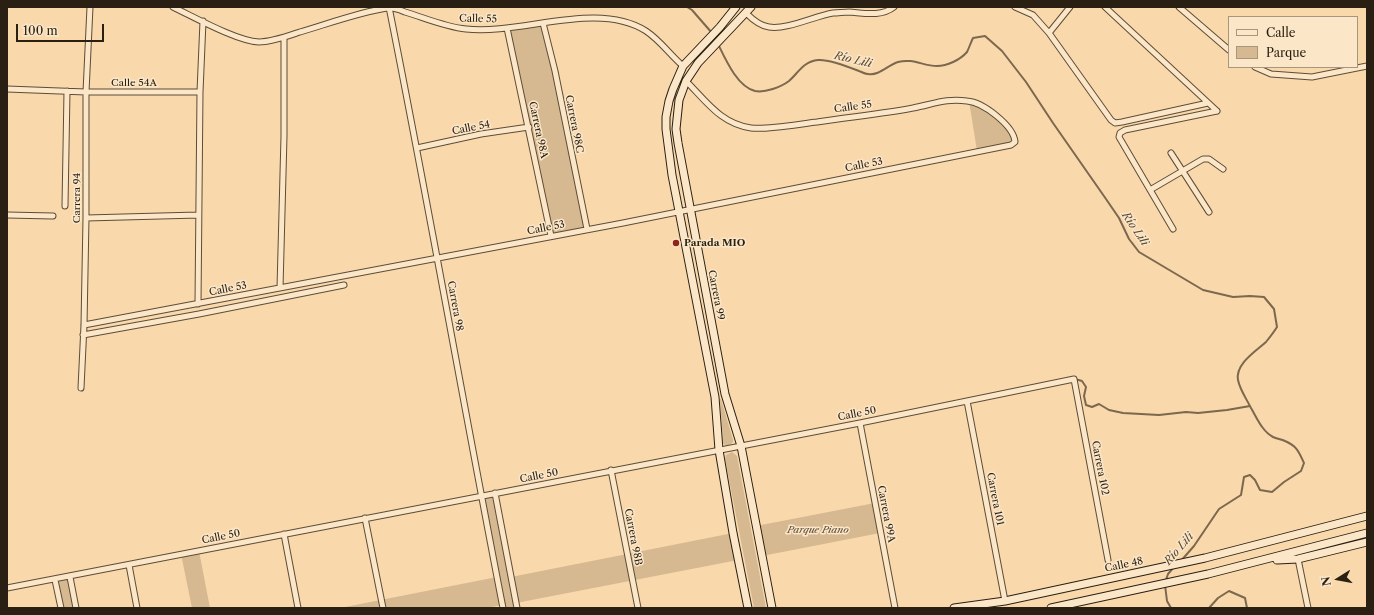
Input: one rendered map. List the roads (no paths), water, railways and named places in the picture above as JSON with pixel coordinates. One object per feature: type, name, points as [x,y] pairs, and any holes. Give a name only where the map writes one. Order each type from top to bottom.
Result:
[{"type":"street","name":"Carrera 94","points":[[82,388],[86,218],[86,92],[90,7]]},
{"type":"street","points":[[173,7],[236,37],[259,42],[284,38],[350,17],[389,7]]},
{"type":"street","name":"Calle 55","points":[[389,7],[454,28],[471,30],[507,28],[596,16],[615,18],[646,30],[683,66]]},
{"type":"street","name":"Carrera 98","points":[[389,7],[417,148],[503,608]]},
{"type":"street","name":"Carrera 99","points":[[736,7],[720,27],[683,66],[669,101],[666,117],[666,130],[670,160],[715,397],[719,450],[733,533],[748,608]]},
{"type":"street","name":"Carrera 99","points":[[751,7],[698,63],[686,81],[679,100],[676,129],[682,173],[725,394],[741,446],[772,608]]},
{"type":"street","points":[[746,13],[755,21],[770,28],[785,26],[831,14],[847,12],[868,14],[882,12],[894,7]]},
{"type":"street","points":[[1015,7],[1033,15],[1049,32],[1111,120],[1115,122],[1208,103]]},
{"type":"street","points":[[1049,32],[1070,7]]},
{"type":"street","points":[[1105,7],[1217,111],[1125,130],[1120,133],[1119,137],[1174,229]]},
{"type":"street","points":[[1180,7],[1228,49]]},
{"type":"street","points":[[198,304],[200,92],[203,21]]},
{"type":"street","name":"Carrera 98C","points":[[543,23],[555,71],[587,230]]},
{"type":"street","name":"Carrera 98A","points":[[507,28],[551,236]]},
{"type":"street","points":[[280,288],[284,136],[284,38]]},
{"type":"street","points":[[1257,68],[1271,74],[1312,77],[1357,68]]},
{"type":"street","name":"Calle 55","points":[[686,81],[718,114],[734,123],[751,128],[805,123],[914,108],[946,100],[968,101],[991,111],[1000,119],[1013,134],[1015,142],[1011,145]]},
{"type":"street","name":"Calle 54A","points":[[7,89],[86,92],[200,92]]},
{"type":"street","points":[[65,206],[67,91]]},
{"type":"street","name":"Calle 54","points":[[417,148],[481,134],[529,127]]},
{"type":"street","name":"Calle 53","points":[[84,325],[587,230],[1011,145]]},
{"type":"street","points":[[1171,153],[1209,212]]},
{"type":"street","points":[[1150,190],[1203,159],[1209,159],[1223,169]]},
{"type":"street","points":[[7,215],[53,216]]},
{"type":"street","points":[[86,218],[198,215]]},
{"type":"street","name":"Calle 53","points":[[83,335],[344,285]]},
{"type":"street","name":"Calle 50","points":[[7,588],[55,580],[365,518],[741,446],[1074,379]]},
{"type":"street","name":"Carrera 102","points":[[1074,379],[1108,560]]},
{"type":"street","name":"Carrera 101","points":[[967,401],[1005,601]]},
{"type":"street","name":"Carrera 99A","points":[[860,422],[895,608]]},
{"type":"street","name":"Carrera 98B","points":[[611,470],[638,608]]},
{"type":"street","points":[[495,493],[517,608]]},
{"type":"street","name":"Calle 48","points":[[954,608],[1005,601],[1078,585],[1252,546],[1367,516]]},
{"type":"street","points":[[365,518],[382,608]]},
{"type":"street","points":[[1051,608],[1256,562],[1367,533]]},
{"type":"street","points":[[284,534],[298,608]]},
{"type":"street","points":[[1256,562],[1298,558],[1367,542]]},
{"type":"street","points":[[1298,558],[1308,608]]},
{"type":"street","points":[[129,565],[137,608]]},
{"type":"street","points":[[70,577],[76,608]]},
{"type":"street","points":[[55,580],[61,608]]},
{"type":"waterway","name":"Río Lili","points":[[687,7],[692,10],[712,33]]},
{"type":"waterway","name":"Río Lili","points":[[714,36],[730,68],[741,83],[755,91],[773,89],[782,85],[789,81],[805,65],[818,60],[845,65],[866,74],[880,72],[894,63],[903,61],[932,66],[945,65],[964,55],[967,52],[973,38],[985,36],[1002,51],[1026,82],[1119,218],[1129,239],[1139,252],[1203,290],[1233,297],[1264,297],[1274,309],[1277,327],[1266,342],[1243,363],[1238,374],[1238,380],[1243,394],[1263,428],[1273,437],[1284,440],[1295,447],[1304,463],[1301,471],[1272,492],[1260,490],[1255,480],[1250,475],[1244,477],[1241,495],[1219,509],[1194,546],[1180,562]]},
{"type":"waterway","points":[[1075,379],[1082,381],[1086,387],[1084,396],[1086,405],[1092,407],[1099,404],[1109,410],[1123,413],[1159,415],[1186,412],[1198,413],[1250,406]]},
{"type":"waterway","name":"Río Lili","points":[[1166,580],[1168,574],[1174,567]]},
{"type":"waterway","name":"Río Lili","points":[[1165,585],[1167,601],[1171,608]]},
{"type":"waterway","name":"Río Lili","points":[[1209,608],[1218,598],[1229,591],[1245,598],[1247,608]]},
{"type":"place","name":"Parada MIO","points":[[676,243]]},
{"type":"park label","name":"Parque Piano","points":[[818,530]]}]
